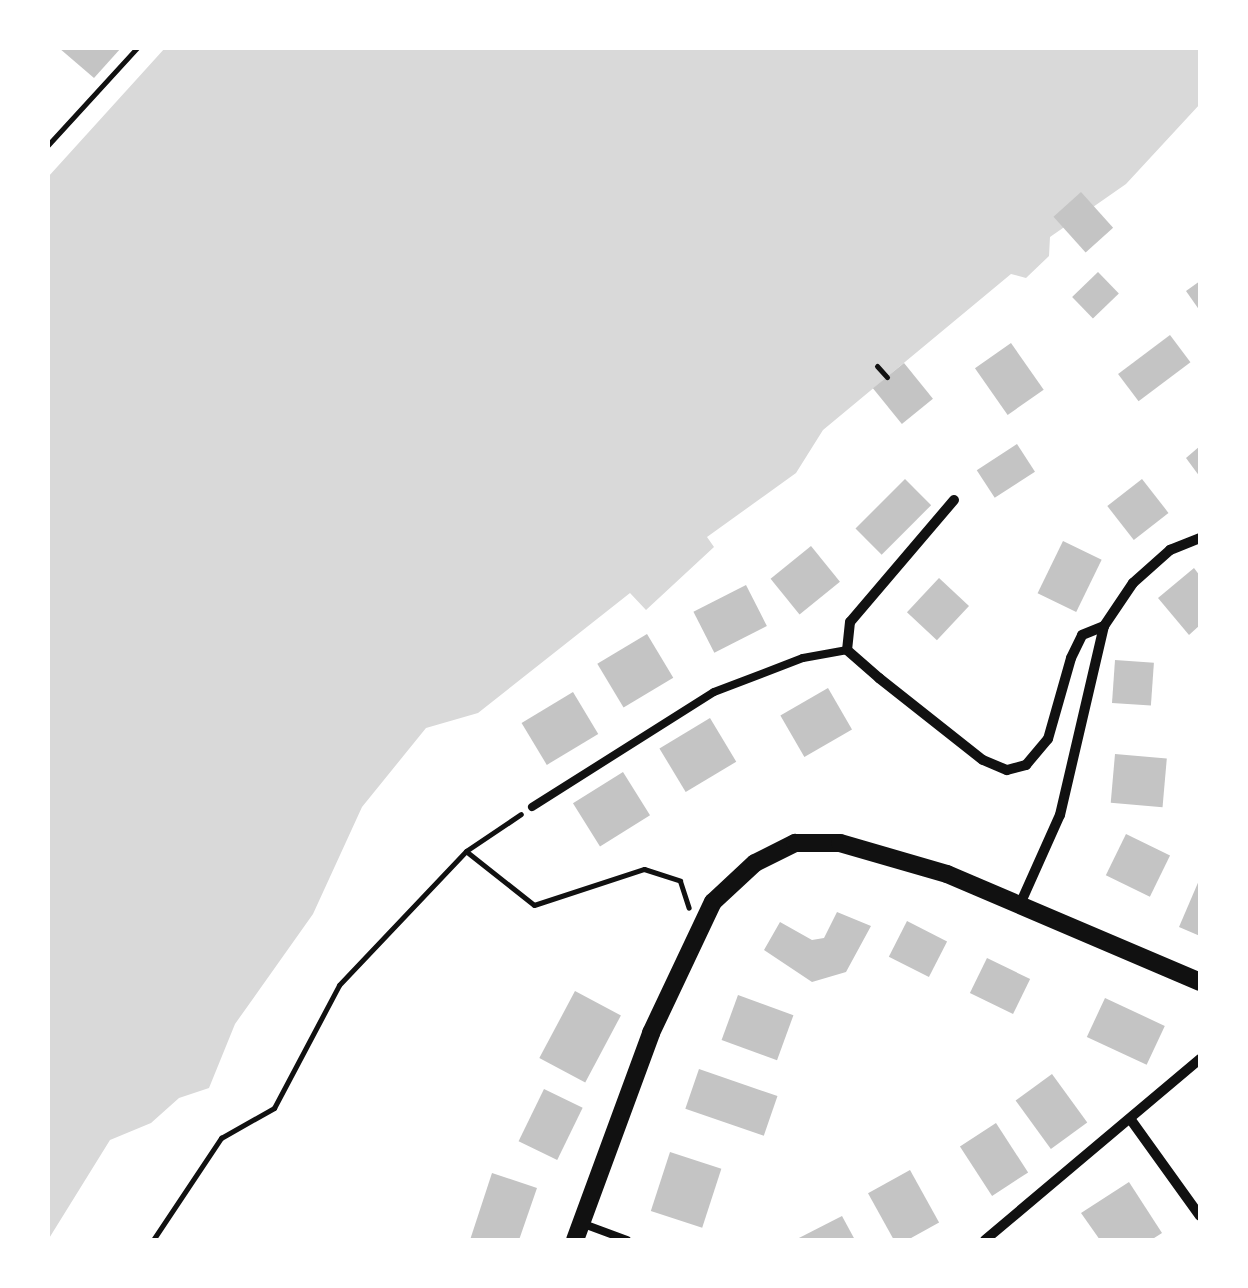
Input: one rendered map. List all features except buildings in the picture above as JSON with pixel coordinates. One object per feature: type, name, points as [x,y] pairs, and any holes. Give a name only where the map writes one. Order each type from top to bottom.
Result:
[{"type":"street","points":[[954,500],[850,622],[847,650],[983,760],[1007,770],[1026,765],[1048,738],[1076,647],[1082,635],[1104,626]]},
{"type":"street","points":[[1021,902],[1060,814],[1104,626],[1132,583],[1170,550],[1200,538]]},
{"type":"street","points":[[578,1232],[651,1033],[713,902],[732,880],[774,853],[815,840],[873,850],[1021,902],[1200,982]]},
{"type":"street","points":[[985,1240],[1200,1059]]},
{"type":"street","points":[[1131,1120],[1200,1216]]},
{"type":"lane","points":[[532,807],[714,692],[803,658],[847,650]]},
{"type":"lane","points":[[578,1232],[627,1240]]},
{"type":"path","points":[[48,145],[137,48]]},
{"type":"path","points":[[878,366],[887,377]]},
{"type":"path","points":[[154,1240],[222,1138],[274,1108],[339,985],[466,851],[532,807]]},
{"type":"path","points":[[466,851],[534,905],[644,868],[680,881]]},
{"type":"shaded area","points":[[165,48],[1200,48],[1200,104],[1126,184],[1050,237],[1049,256],[1026,278],[1011,274],[823,430],[796,473],[707,537],[714,547],[646,610],[630,593],[478,713],[426,728],[362,807],[313,914],[235,1024],[209,1088],[179,1098],[151,1123],[110,1140],[48,1240],[48,177]]}]
